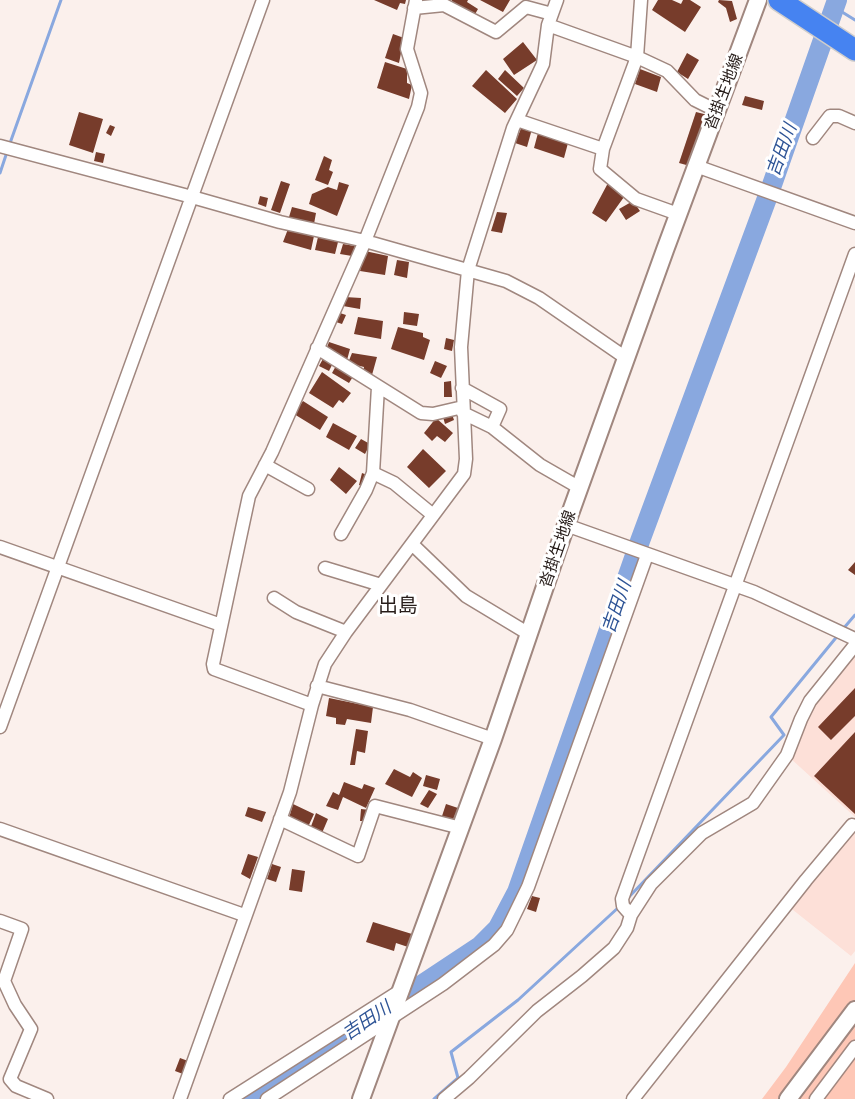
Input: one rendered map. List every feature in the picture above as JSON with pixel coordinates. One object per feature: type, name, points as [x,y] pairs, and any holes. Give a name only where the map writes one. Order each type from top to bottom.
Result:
[{"type":"highway","points":[[779,0],[855,50]]},
{"type":"main road","name":"沓掛生地線","points":[[361,1099],[493,739],[566,525],[678,214],[758,0]]},
{"type":"main road","points":[[788,1099],[855,1010]]},
{"type":"street","points":[[0,727],[262,0]]},
{"type":"street","points":[[180,1099],[244,915],[290,792],[317,686],[325,664],[346,632],[464,474],[466,459],[461,347],[468,270],[517,120],[543,64],[550,20],[557,0]]},
{"type":"street","points":[[641,0],[637,57],[603,149],[600,169],[636,198],[678,214]]},
{"type":"street","points":[[312,705],[214,669],[221,625],[249,496],[365,241],[418,107],[420,93],[407,49],[415,4],[444,5],[496,32],[526,8],[667,70],[695,100],[717,111]]},
{"type":"street","points":[[813,138],[830,116],[839,116],[855,123]]},
{"type":"street","points":[[517,120],[603,149]]},
{"type":"street","points":[[0,146],[280,222],[365,241],[506,281],[539,298],[626,358]]},
{"type":"street","points":[[696,166],[855,223]]},
{"type":"street","points":[[631,915],[623,906],[622,899],[855,254]]},
{"type":"street","points":[[317,348],[421,413],[433,414],[463,410],[492,427],[540,465],[580,488]]},
{"type":"street","points":[[341,534],[373,474],[378,387]]},
{"type":"street","points":[[462,388],[500,409],[492,427]]},
{"type":"street","points":[[265,465],[308,489]]},
{"type":"street","points":[[373,474],[394,483],[433,515]]},
{"type":"street","points":[[444,1099],[486,1062],[537,1011],[614,948],[651,884],[702,833],[753,803],[787,755],[810,701],[855,639],[784,605],[735,585],[566,525]]},
{"type":"street","points":[[412,544],[465,596],[529,634]]},
{"type":"street","points":[[0,547],[221,625]]},
{"type":"street","points":[[267,1099],[473,963],[507,930],[528,887],[647,555]]},
{"type":"street","points":[[325,568],[381,585]]},
{"type":"street","points":[[274,598],[296,612],[346,632]]},
{"type":"street","points":[[317,686],[410,710],[493,739]]},
{"type":"street","points":[[280,819],[358,856],[375,806],[461,828]]},
{"type":"street","points":[[633,1099],[852,825]]},
{"type":"street","points":[[0,829],[244,915]]},
{"type":"street","points":[[0,921],[22,929],[4,981],[15,1005],[31,1029],[10,1079],[16,1086],[47,1099]]},
{"type":"street","points":[[230,1099],[402,989]]},
{"type":"street","points":[[816,1099],[855,1047]]},
{"type":"shaded area","points":[[855,653],[855,817],[790,758],[810,708]]},
{"type":"shaded area","points":[[855,817],[855,951],[851,956],[783,902]]},
{"type":"shaded area","points":[[855,963],[855,1099],[762,1099],[786,1067]]},
{"type":"building","points":[[374,0],[406,0],[405,4],[400,3],[397,10]]},
{"type":"building","points":[[452,0],[468,0],[467,2],[478,9],[474,16],[451,3]]},
{"type":"building","points":[[480,0],[510,0],[503,12]]},
{"type":"building","points":[[658,0],[672,0],[681,4],[683,0],[690,0],[701,7],[685,32],[652,10]]},
{"type":"building","points":[[719,0],[732,1],[737,19],[730,22],[726,8],[718,2]]},
{"type":"building","points":[[393,34],[404,38],[399,63],[385,58]]},
{"type":"building","points":[[523,42],[537,60],[514,75],[503,59]]},
{"type":"building","points":[[687,53],[699,60],[688,79],[677,72]]},
{"type":"building","points":[[385,62],[407,69],[407,83],[412,85],[409,99],[377,88]]},
{"type":"building","points":[[640,69],[661,77],[657,92],[635,84]]},
{"type":"building","points":[[486,70],[517,99],[505,113],[472,86]]},
{"type":"building","points":[[505,70],[524,88],[517,96],[498,79]]},
{"type":"building","points":[[745,96],[764,101],[762,110],[742,105]]},
{"type":"building","points":[[79,112],[103,119],[93,153],[69,145]]},
{"type":"building","points":[[696,112],[708,115],[690,166],[679,163]]},
{"type":"building","points":[[110,125],[115,127],[111,136],[106,133]]},
{"type":"building","points":[[522,126],[532,129],[527,147],[515,143]]},
{"type":"building","points":[[538,133],[568,143],[564,158],[534,148]]},
{"type":"building","points":[[96,152],[105,154],[103,163],[94,161]]},
{"type":"building","points":[[324,156],[332,160],[329,170],[333,172],[328,185],[315,180]]},
{"type":"building","points":[[281,181],[290,184],[280,213],[271,210]]},
{"type":"building","points":[[339,182],[349,185],[337,216],[309,204],[312,194],[328,187],[337,190]]},
{"type":"building","points":[[608,183],[624,197],[606,222],[592,213]]},
{"type":"building","points":[[260,196],[268,198],[266,207],[258,204]]},
{"type":"building","points":[[633,201],[640,211],[626,220],[619,209]]},
{"type":"building","points":[[292,207],[316,213],[314,224],[289,217]]},
{"type":"building","points":[[497,212],[507,213],[502,233],[491,231]]},
{"type":"building","points":[[288,229],[314,236],[311,250],[283,242]]},
{"type":"building","points":[[318,237],[338,242],[335,254],[315,250]]},
{"type":"building","points":[[343,244],[355,246],[352,256],[340,254]]},
{"type":"building","points":[[365,251],[388,256],[385,275],[360,271]]},
{"type":"building","points":[[397,260],[409,262],[407,278],[394,275]]},
{"type":"building","points":[[345,297],[361,298],[360,309],[343,306]]},
{"type":"building","points":[[337,312],[346,315],[342,324],[333,321]]},
{"type":"building","points":[[404,312],[419,314],[417,326],[403,324]]},
{"type":"building","points":[[358,317],[383,321],[381,339],[354,334]]},
{"type":"building","points":[[398,327],[423,333],[423,337],[430,340],[424,360],[391,349]]},
{"type":"building","points":[[446,338],[454,340],[452,351],[444,349]]},
{"type":"building","points":[[329,342],[350,349],[347,360],[326,350]]},
{"type":"building","points":[[352,353],[377,357],[372,375],[363,373],[364,367],[348,363]]},
{"type":"building","points":[[324,357],[333,363],[329,371],[319,366]]},
{"type":"building","points":[[435,361],[447,366],[441,378],[430,373]]},
{"type":"building","points":[[337,364],[354,375],[349,383],[332,373]]},
{"type":"building","points":[[322,372],[351,393],[343,403],[339,400],[333,408],[309,393]]},
{"type":"building","points":[[451,381],[452,397],[444,397],[444,382]]},
{"type":"building","points":[[303,401],[328,417],[320,430],[294,414]]},
{"type":"building","points":[[452,414],[454,420],[445,424],[443,417]]},
{"type":"building","points":[[436,418],[453,433],[445,442],[437,436],[432,441],[424,433]]},
{"type":"building","points":[[333,423],[357,436],[349,450],[326,437]]},
{"type":"building","points":[[361,439],[370,444],[365,454],[355,448]]},
{"type":"building","points":[[423,449],[446,471],[429,488],[407,467]]},
{"type":"building","points":[[339,467],[357,481],[346,494],[330,480]]},
{"type":"building","points":[[362,473],[367,475],[364,487],[359,485]]},
{"type":"building","points":[[855,562],[855,575],[848,570]]},
{"type":"building","points":[[855,688],[855,716],[831,740],[818,727]]},
{"type":"building","points":[[329,698],[373,707],[371,723],[347,719],[345,725],[336,724],[336,718],[326,716]]},
{"type":"building","points":[[356,729],[368,731],[365,753],[357,751],[355,765],[350,765]]},
{"type":"building","points":[[855,732],[855,814],[814,776]]},
{"type":"building","points":[[394,769],[410,777],[413,772],[422,778],[412,797],[385,784]]},
{"type":"building","points":[[426,775],[440,779],[437,790],[423,786]]},
{"type":"building","points":[[344,782],[362,789],[364,784],[375,788],[366,808],[343,797],[338,810],[326,806],[333,792],[339,795]]},
{"type":"building","points":[[429,790],[437,794],[428,808],[420,804]]},
{"type":"building","points":[[293,804],[314,814],[308,827],[289,818]]},
{"type":"building","points":[[446,804],[458,808],[452,822],[441,819]]},
{"type":"building","points":[[248,807],[266,812],[262,822],[245,816]]},
{"type":"building","points":[[361,809],[370,810],[367,821],[360,821]]},
{"type":"building","points":[[316,813],[328,819],[322,833],[310,829]]},
{"type":"building","points":[[248,854],[258,857],[250,879],[241,874]]},
{"type":"building","points":[[272,864],[281,867],[276,882],[267,879]]},
{"type":"building","points":[[292,869],[305,871],[302,892],[289,890]]},
{"type":"building","points":[[532,896],[540,898],[536,912],[527,909]]},
{"type":"building","points":[[373,922],[412,934],[408,947],[396,943],[394,951],[366,942]]},
{"type":"building","points":[[180,1058],[188,1061],[183,1074],[175,1071]]},
{"type":"waterway","points":[[9,146],[61,0]]},
{"type":"waterway","name":"吉田川","points":[[249,1099],[480,946],[498,928],[517,892],[640,541],[773,182],[837,0]]},
{"type":"waterway","points":[[834,7],[855,20]]},
{"type":"waterway","points":[[0,173],[7,152]]},
{"type":"waterway","points":[[843,629],[855,615]]},
{"type":"waterway","points":[[627,899],[784,735],[771,717],[839,634]]},
{"type":"waterway","points":[[434,1099],[458,1078],[451,1052],[518,1000],[620,906]]},
{"type":"district","name":"出島","points":[[398,606]]}]
